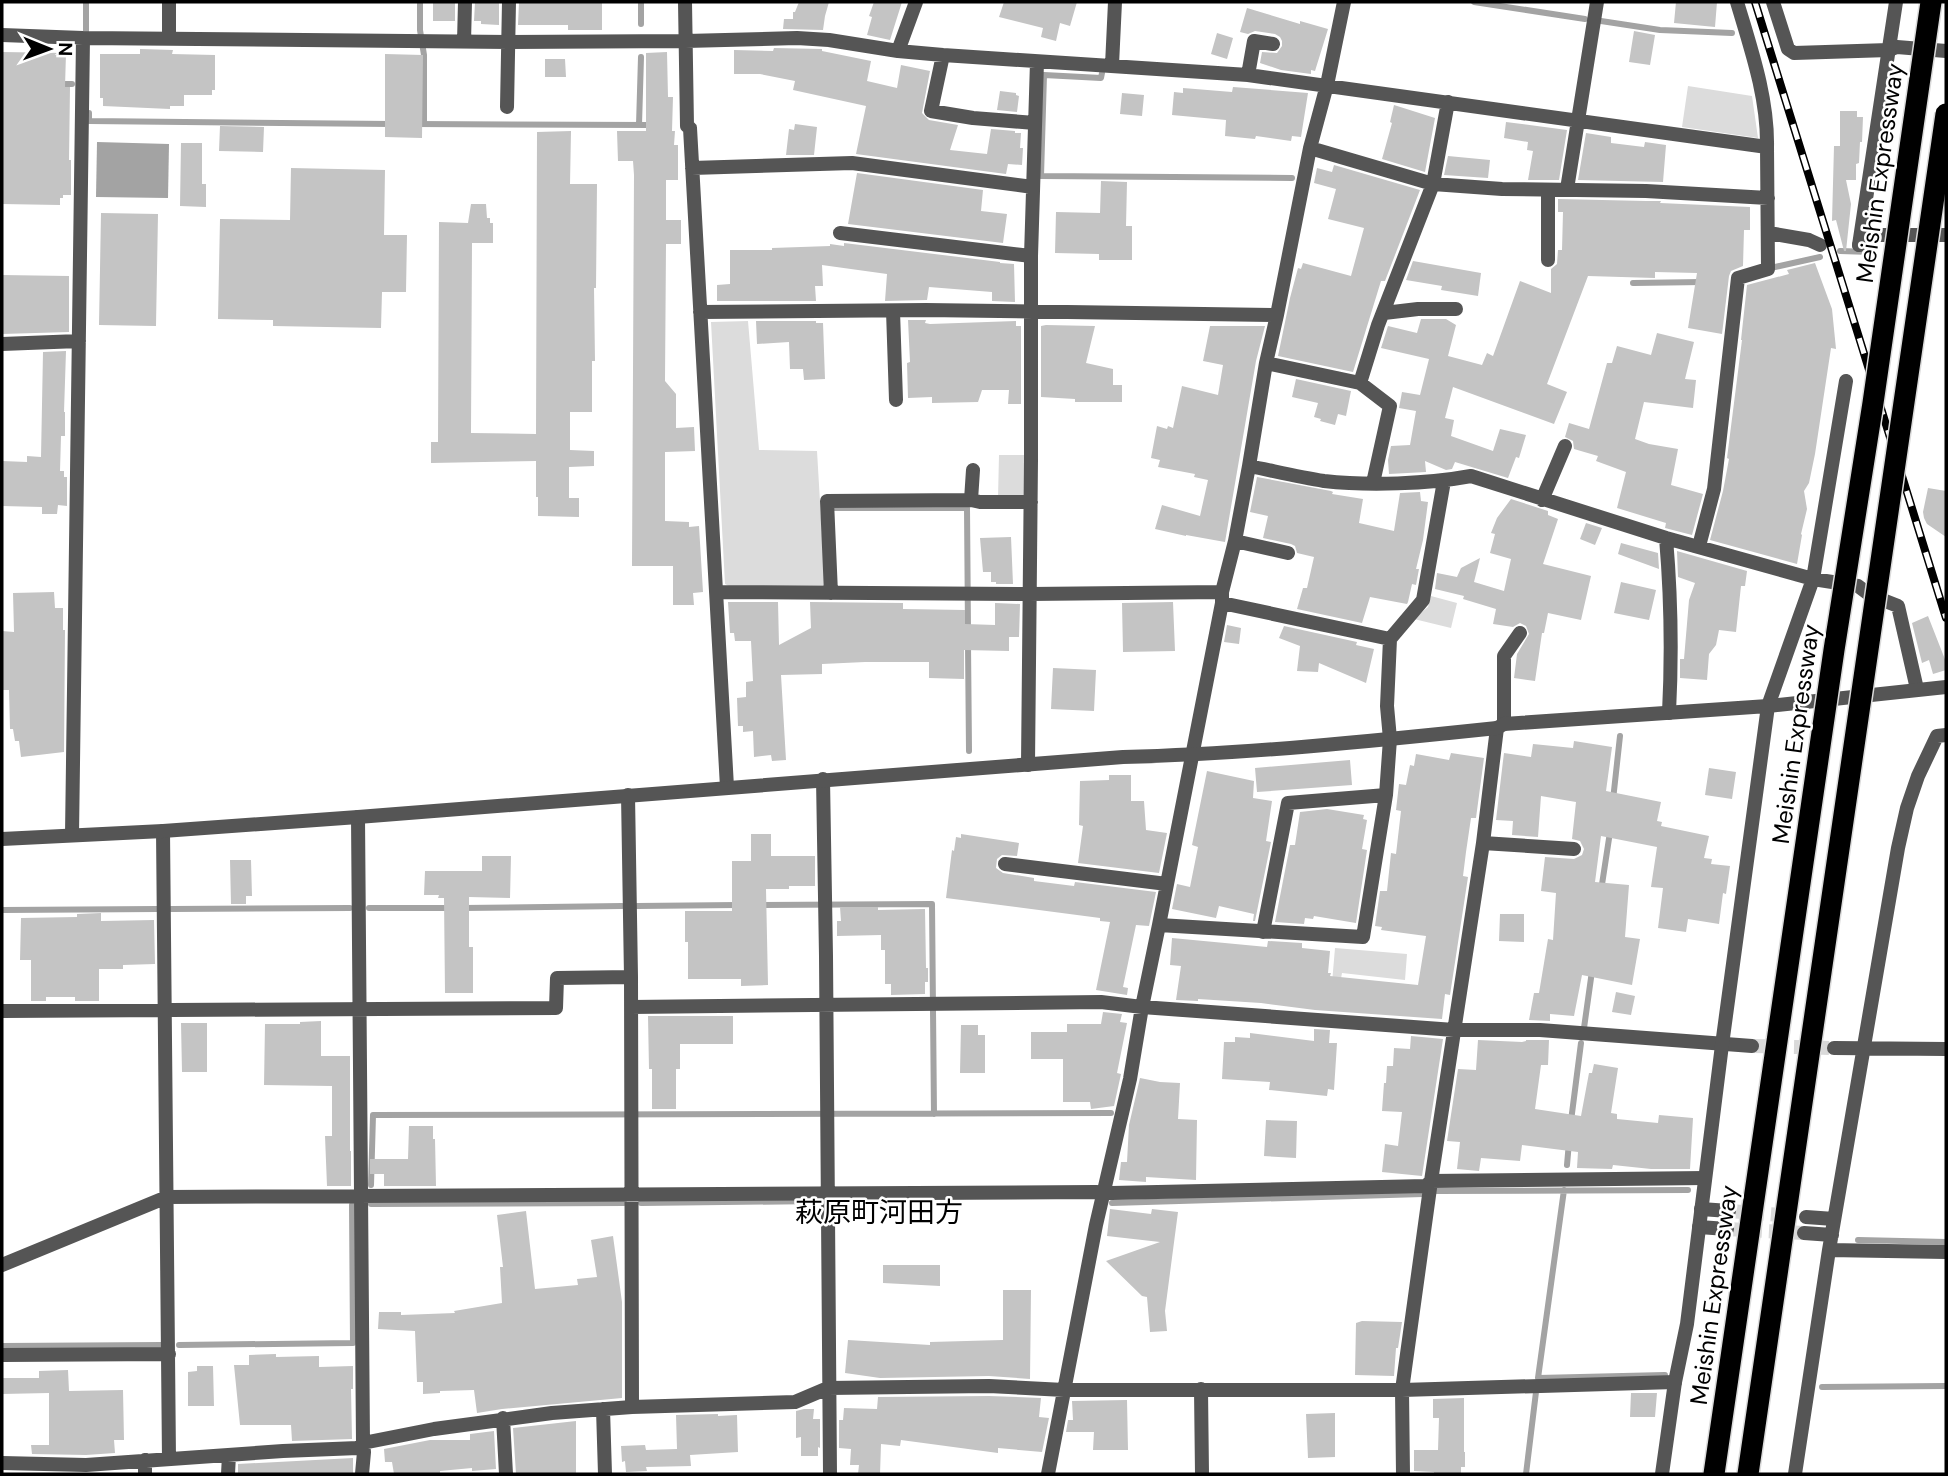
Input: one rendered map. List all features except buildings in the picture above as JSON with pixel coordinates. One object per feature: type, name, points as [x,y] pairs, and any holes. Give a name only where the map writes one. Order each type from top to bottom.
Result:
[{"type":"highway","name":"Meishin Expressway","points":[[1714,1474],[1931,2]]},
{"type":"highway","points":[[1748,1474],[1946,114]]},
{"type":"street","points":[[169,2],[169,39]]},
{"type":"street","points":[[464,42],[465,2]]},
{"type":"street","points":[[507,107],[509,2]]},
{"type":"street","points":[[685,2],[687,127],[690,128],[727,787]]},
{"type":"street","points":[[898,51],[916,2]]},
{"type":"street","points":[[1111,65],[1115,2]]},
{"type":"street","points":[[1048,1474],[1103,1192],[1130,1079],[1235,541],[1266,363],[1278,315],[1310,148],[1327,85],[1344,2]]},
{"type":"street","points":[[1567,190],[1597,2]]},
{"type":"street","points":[[1699,546],[1714,489],[1738,278],[1768,270],[1765,110],[1737,2]]},
{"type":"street","points":[[1773,2],[1788,49],[1794,53],[1889,50],[1897,47],[1946,51]]},
{"type":"street","points":[[1896,2],[1859,245],[1869,235],[1946,235]]},
{"type":"street","points":[[2,35],[509,43],[797,38],[829,40],[943,55],[1248,75],[1767,148]]},
{"type":"street","points":[[72,835],[83,38]]},
{"type":"street","points":[[1248,75],[1254,41],[1273,44]]},
{"type":"street","points":[[943,55],[931,111],[1035,123]]},
{"type":"street","points":[[1028,765],[1031,256],[1037,62]]},
{"type":"street","points":[[1360,383],[1378,325],[1433,184],[1448,102]]},
{"type":"street","points":[[1310,148],[1433,184],[1502,189],[1646,191],[1768,198]]},
{"type":"street","points":[[692,168],[852,163],[1033,187]]},
{"type":"street","points":[[1548,190],[1548,260]]},
{"type":"street","points":[[839,233],[1031,256]]},
{"type":"street","points":[[1769,233],[1809,240],[1820,246]]},
{"type":"street","points":[[1384,313],[1418,309],[1456,309]]},
{"type":"street","points":[[700,312],[893,310],[1278,315]]},
{"type":"street","points":[[893,310],[896,400]]},
{"type":"street","points":[[2,344],[79,341]]},
{"type":"street","points":[[1266,363],[1360,383],[1390,406],[1373,483]]},
{"type":"street","points":[[1662,1474],[1675,1382],[1687,1324],[1769,706],[1813,579],[1846,381]]},
{"type":"street","points":[[1542,500],[1565,446]]},
{"type":"street","points":[[1249,466],[1325,481],[1444,481],[1471,476],[1542,500],[1813,579],[1858,586],[1898,606],[1917,689]]},
{"type":"street","points":[[971,500],[973,470]]},
{"type":"street","points":[[1159,925],[1363,937],[1386,795],[1390,739],[1387,706],[1390,639],[1423,600],[1444,481]]},
{"type":"street","points":[[831,593],[827,501],[1031,502]]},
{"type":"street","points":[[1666,537],[1671,647],[1669,713]]},
{"type":"street","points":[[1235,541],[1289,553]]},
{"type":"street","points":[[716,592],[1222,598],[1390,639]]},
{"type":"street","points":[[1403,1474],[1402,1390],[1431,1181],[1501,726],[1504,656],[1520,633]]},
{"type":"street","points":[[2,839],[163,831],[822,779],[1123,757],[1192,755],[1390,739],[1501,726],[1769,706],[1946,687]]},
{"type":"street","points":[[1794,1474],[1834,1219],[1898,848],[1918,776],[1937,736],[1946,735]]},
{"type":"street","points":[[822,779],[830,1474]]},
{"type":"street","points":[[628,795],[632,1407]]},
{"type":"street","points":[[1263,932],[1288,803],[1386,795]]},
{"type":"street","points":[[358,817],[364,1452],[362,1474]]},
{"type":"street","points":[[163,831],[169,1459]]},
{"type":"street","points":[[1483,842],[1574,849]]},
{"type":"street","points":[[1005,864],[1167,884]]},
{"type":"street","points":[[2,1010],[556,1007],[557,978],[631,977]]},
{"type":"street","points":[[631,1007],[1101,1002],[1454,1030],[1540,1030],[1752,1046]]},
{"type":"street","points":[[1834,1048],[1946,1049]]},
{"type":"street","points":[[2,1265],[167,1197],[1103,1192],[1426,1186],[1431,1181],[1705,1178]]},
{"type":"street","points":[[1701,1209],[1729,1211]]},
{"type":"street","points":[[1806,1217],[1834,1219]]},
{"type":"street","points":[[1699,1227],[1727,1229]]},
{"type":"street","points":[[1804,1233],[1832,1235]]},
{"type":"street","points":[[1829,1250],[1946,1252]]},
{"type":"street","points":[[2,1355],[169,1354]]},
{"type":"street","points":[[2,1463],[145,1467],[169,1459],[358,1448],[363,1443],[503,1418],[632,1407],[795,1402],[828,1388],[989,1386],[1064,1391],[1402,1390],[1675,1382]]},
{"type":"street","points":[[1201,1390],[1202,1474]]},
{"type":"street","points":[[603,1409],[605,1474]]},
{"type":"street","points":[[503,1418],[506,1474]]},
{"type":"street","points":[[228,1474],[229,1455]]},
{"type":"shaded area","points":[[1688,86],[1752,96],[1758,138],[1682,127]]},
{"type":"shaded area","points":[[97,142],[169,144],[168,198],[96,197]]},
{"type":"shaded area","points":[[748,321],[759,450],[817,451],[825,586],[725,584],[711,322]]},
{"type":"shaded area","points":[[999,455],[1029,455],[1028,498],[998,498]]},
{"type":"shaded area","points":[[1431,596],[1457,603],[1451,628],[1414,619],[1428,607]]},
{"type":"shaded area","points":[[1335,948],[1407,954],[1405,980],[1342,973],[1340,984],[1332,983]]},
{"type":"waterway","points":[[86,2],[86,39]]},
{"type":"waterway","points":[[420,2],[420,30],[424,55],[424,124]]},
{"type":"waterway","points":[[641,2],[641,24]]},
{"type":"waterway","points":[[1474,2],[1585,19]]},
{"type":"waterway","points":[[1601,21],[1660,30],[1732,33]]},
{"type":"waterway","points":[[639,125],[641,57]]},
{"type":"waterway","points":[[1102,73],[1101,78],[1044,75],[1041,176],[1292,178]]},
{"type":"waterway","points":[[57,84],[72,84]]},
{"type":"waterway","points":[[89,113],[89,121],[392,124]]},
{"type":"waterway","points":[[414,124],[651,125]]},
{"type":"waterway","points":[[1840,251],[1871,252]]},
{"type":"waterway","points":[[1775,267],[1820,257]]},
{"type":"waterway","points":[[1633,283],[1703,282]]},
{"type":"waterway","points":[[834,508],[967,508],[968,630]]},
{"type":"waterway","points":[[968,644],[969,751]]},
{"type":"waterway","points":[[1613,800],[1620,736]]},
{"type":"waterway","points":[[1601,891],[1610,832]]},
{"type":"waterway","points":[[759,905],[932,904],[934,1114]]},
{"type":"waterway","points":[[637,906],[738,905]]},
{"type":"waterway","points":[[463,908],[622,906]]},
{"type":"waterway","points":[[171,909],[350,908]]},
{"type":"waterway","points":[[369,908],[452,908]]},
{"type":"waterway","points":[[2,910],[158,909]]},
{"type":"waterway","points":[[1584,1028],[1592,971]]},
{"type":"waterway","points":[[1571,1121],[1581,1043]]},
{"type":"waterway","points":[[371,1185],[373,1115],[1111,1113]]},
{"type":"waterway","points":[[1567,1165],[1569,1142]]},
{"type":"waterway","points":[[1564,1190],[1538,1378],[1665,1375]]},
{"type":"waterway","points":[[1435,1191],[1688,1190]]},
{"type":"waterway","points":[[1112,1203],[1423,1194]]},
{"type":"waterway","points":[[836,1201],[913,1200]]},
{"type":"waterway","points":[[641,1203],[819,1201]]},
{"type":"waterway","points":[[371,1204],[624,1203]]},
{"type":"waterway","points":[[179,1345],[353,1343],[352,1205]]},
{"type":"waterway","points":[[1858,1240],[1946,1242]]},
{"type":"waterway","points":[[2,1346],[162,1345]]},
{"type":"waterway","points":[[1822,1387],[1946,1386]]},
{"type":"waterway","points":[[1526,1474],[1536,1392]]},
{"type":"tunnel","points":[[1752,1046],[1834,1048]]},
{"type":"tunnel","points":[[1729,1211],[1794,1216]]},
{"type":"tunnel","points":[[1727,1229],[1804,1233]]},
{"type":"railway","points":[[1755,2],[1946,618]]},
{"type":"district","name":"萩原町河田方","points":[[879,1212]]}]
